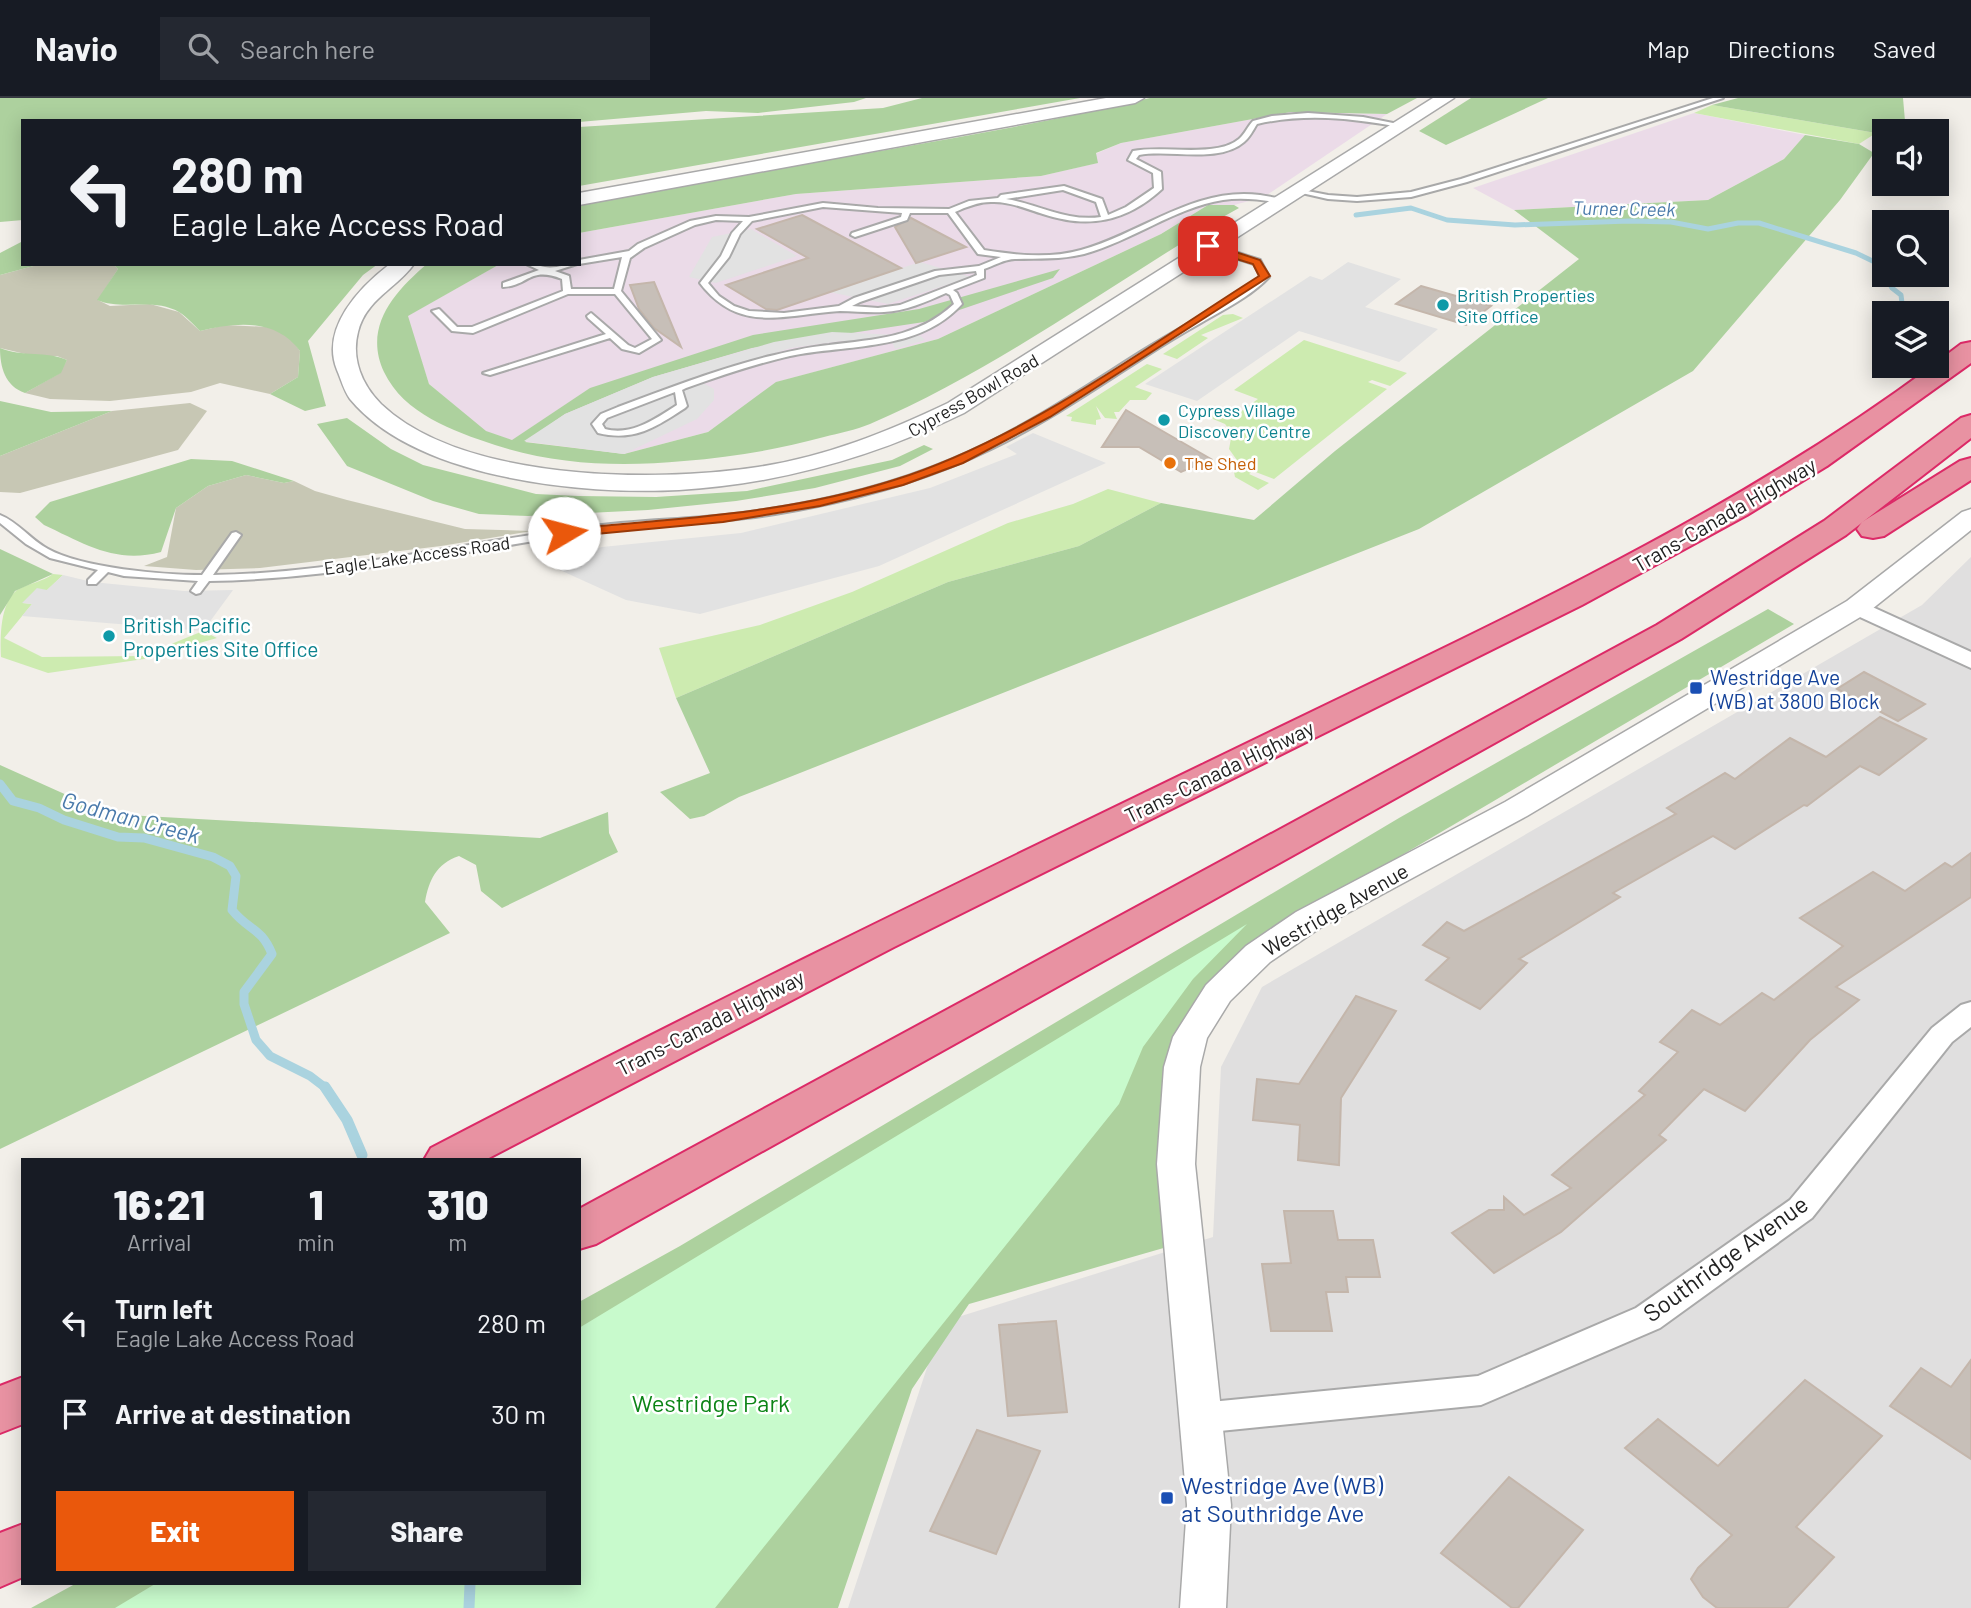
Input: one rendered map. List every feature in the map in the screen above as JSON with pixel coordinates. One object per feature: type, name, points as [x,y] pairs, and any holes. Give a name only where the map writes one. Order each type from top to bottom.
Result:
[{"type":"highway","points":[[1949,346],[1966,339]]},
{"type":"highway","name":"Trans-Canada Highway","points":[[451,1158],[749,1002],[1572,597],[1762,495],[1852,438],[1966,339]]},
{"type":"highway","points":[[1762,495],[1905,378]]},
{"type":"highway","points":[[581,1230],[1669,632],[1835,528],[1971,424]]},
{"type":"highway","points":[[1669,632],[1794,577],[1971,467]]},
{"type":"highway","points":[[0,1411],[21,1399]]},
{"type":"highway","points":[[0,1562],[21,1549]]},
{"type":"street","points":[[581,198],[1135,98]]},
{"type":"street","name":"Cypress Bowl Road","points":[[402,266],[368,295],[345,335],[343,354],[353,387],[383,419],[436,446],[506,469],[589,481],[668,482],[725,479],[815,464],[909,432],[987,390],[1208,246],[1445,98]]},
{"type":"street","name":"Westridge Avenue","points":[[1203,1608],[1209,1505],[1176,1164],[1182,1067],[1190,1037],[1218,993],[1248,962],[1308,920],[1516,808],[1857,607],[1971,517]]},
{"type":"street","points":[[1857,607],[1971,662]]},
{"type":"street","name":"Southridge Avenue","points":[[1200,1418],[1481,1390],[1648,1318],[1801,1209],[1942,1035],[1971,1013]]},
{"type":"lane","points":[[950,211],[981,252],[1023,260],[1083,252],[1211,198],[1290,196],[1338,199],[1428,192],[1720,98]]},
{"type":"lane","points":[[617,291],[626,257],[631,253],[693,223],[716,218],[749,219],[823,205],[950,211],[971,200],[1010,200],[1066,217],[1093,221],[1129,210],[1158,188],[1157,172],[1132,160],[1136,153],[1150,149],[1184,151],[1226,148],[1240,143],[1255,122],[1279,116],[1364,118],[1399,125]]},
{"type":"lane","points":[[987,200],[1064,188],[1099,201],[1105,218]]},
{"type":"lane","points":[[855,235],[894,223],[904,218],[907,211]]},
{"type":"lane","points":[[749,219],[736,233],[725,257],[704,283],[709,291],[732,307],[765,317],[841,309],[893,309],[981,276],[980,268]]},
{"type":"lane","name":"Eagle Lake Access Road","points":[[0,518],[51,554],[133,573],[205,578],[282,574],[452,552],[585,529],[762,513],[870,491],[926,474],[1046,415],[1265,276],[1257,262],[1208,246]]},
{"type":"lane","points":[[581,262],[631,253]]},
{"type":"lane","points":[[841,309],[857,300],[938,273],[980,268],[1011,257]]},
{"type":"lane","points":[[537,266],[566,278],[567,292]]},
{"type":"lane","points":[[506,285],[529,275],[567,266]]},
{"type":"lane","points":[[679,390],[682,406],[639,430],[623,435],[610,435],[601,431],[597,424],[604,416],[621,409],[788,354],[909,335],[948,317],[958,304],[953,293],[943,290]]},
{"type":"lane","points":[[436,311],[455,328],[473,330],[567,292],[617,291]]},
{"type":"lane","points":[[591,316],[625,347],[636,351],[657,341],[617,291]]},
{"type":"lane","points":[[487,373],[611,335]]},
{"type":"lane","points":[[196,591],[236,535]]},
{"type":"lane","points":[[92,582],[106,568]]},
{"type":"shaded area","points":[[1291,112],[1387,114],[1264,197],[1234,205],[1208,205],[1161,234],[938,339],[777,382],[708,432],[624,454],[512,440],[486,432],[429,384],[407,316],[496,266],[581,266],[581,233],[796,194],[1041,176],[1097,163],[1095,154],[1121,143]]},
{"type":"shaded area","points":[[1694,113],[1805,135],[1784,159],[1708,200],[1514,210],[1473,188]]},
{"type":"shaded area","points":[[751,229],[797,256],[716,283],[689,277],[712,237]]},
{"type":"shaded area","points":[[920,262],[971,277],[888,304],[829,292]]},
{"type":"shaded area","points":[[1348,262],[1401,279],[1365,307],[1438,329],[1399,362],[1299,331],[1197,401],[1145,384],[1310,276],[1322,280]]},
{"type":"shaded area","points":[[34,266],[115,266],[118,269],[98,300],[110,306],[150,304],[179,312],[200,331],[225,325],[269,327],[290,337],[300,351],[298,377],[270,394],[220,383],[191,392],[110,401],[50,399],[25,393],[60,373],[67,360],[57,356],[38,357],[0,348],[0,275]]},
{"type":"shaded area","points":[[832,332],[921,336],[925,340],[895,349],[892,342],[841,341],[791,348],[694,378],[714,389],[714,400],[697,419],[624,454],[524,441],[565,414],[653,377],[774,342]]},
{"type":"shaded area","points":[[190,403],[207,411],[178,450],[20,493],[0,492],[0,456],[112,411]]},
{"type":"shaded area","points":[[1033,433],[1106,463],[879,566],[700,614],[626,600],[540,561],[602,547],[741,533],[930,488],[1017,454],[1006,447]]},
{"type":"shaded area","points":[[246,475],[284,483],[294,481],[315,491],[347,500],[465,529],[532,531],[441,546],[260,568],[196,570],[144,566],[167,557],[176,508],[208,486]]},
{"type":"shaded area","points":[[1971,557],[1971,1608],[848,1608],[942,1322],[1213,1237],[1221,1067],[1262,987],[1922,605]]},
{"type":"shaded area","points":[[63,575],[92,582],[184,591],[233,590],[203,631],[22,616],[32,604],[22,603],[37,588],[47,590]]},
{"type":"green space","points":[[0,98],[866,98],[854,102],[758,113],[706,111],[581,122],[581,119],[21,119],[21,220],[0,222]]},
{"type":"green space","points":[[922,98],[1080,98],[581,186],[581,127],[883,108]]},
{"type":"green space","points":[[1150,98],[1417,98],[1387,114],[1291,112],[1121,143],[1096,153],[1098,163],[1041,176],[796,194],[581,233],[581,206],[1079,114]]},
{"type":"green space","points":[[1471,98],[1548,98],[1446,145],[1419,131]]},
{"type":"green space","points":[[1738,98],[1903,98],[1905,119],[1872,119],[1872,132],[1712,105]]},
{"type":"green space","points":[[1712,105],[1872,132],[1872,136],[1859,144],[1694,113]]},
{"type":"green space","points":[[1805,135],[1859,144],[1872,152],[1872,156],[1840,200],[1693,371],[1419,529],[739,797],[704,816],[690,819],[660,792],[710,773],[676,698],[948,582],[1079,546],[1161,503],[1254,520],[1335,451],[1579,259],[1514,210],[1708,200],[1784,159]]},
{"type":"green space","points":[[1208,205],[1234,205],[1239,208],[1214,222],[1199,223],[1191,231],[1190,238],[1033,337],[912,405],[853,430],[754,452],[684,461],[612,464],[518,452],[463,434],[417,410],[393,387],[378,356],[377,340],[385,312],[403,286],[425,266],[496,266],[408,316],[429,384],[486,431],[512,440],[590,388],[753,335],[919,309],[1060,269],[1053,278],[924,322],[752,348],[653,377],[565,414],[525,442],[624,454],[708,432],[776,382],[938,339],[1161,234]]},
{"type":"green space","points":[[21,242],[21,266],[34,266],[0,275],[0,253]]},
{"type":"green space","points":[[115,266],[375,266],[363,275],[308,341],[326,406],[305,411],[270,394],[298,377],[300,351],[290,340],[267,328],[254,325],[200,331],[182,314],[169,308],[97,300],[118,269]]},
{"type":"green space","points":[[1233,314],[1243,318],[1201,335],[1208,338],[1177,359],[1163,354],[1223,315]]},
{"type":"green space","points":[[1304,340],[1407,373],[1390,386],[1372,380],[1368,382],[1387,389],[1274,479],[1253,471],[1249,474],[1269,483],[1258,490],[1235,477],[1233,467],[1239,463],[1229,449],[1232,433],[1225,424],[1213,419],[1210,412],[1213,408],[1236,415],[1258,399],[1234,390]]},
{"type":"green space","points":[[0,348],[67,360],[61,373],[25,393],[8,381],[1,362]]},
{"type":"green space","points":[[1147,364],[1162,369],[1135,387],[1152,393],[1146,400],[1130,400],[1119,412],[1114,412],[1117,419],[1105,418],[1096,406],[1101,419],[1096,420],[1096,425],[1071,421],[1072,417],[1066,416]]},
{"type":"green space","points":[[0,401],[51,412],[112,411],[0,456]]},
{"type":"green space","points":[[347,418],[391,449],[423,465],[536,494],[656,497],[747,491],[892,460],[924,445],[933,449],[900,466],[815,488],[736,501],[648,510],[528,516],[479,514],[433,501],[347,466],[317,424]]},
{"type":"green space","points":[[191,459],[232,461],[294,481],[284,483],[246,475],[208,486],[176,508],[161,552],[144,555],[129,556],[101,550],[44,525],[35,517],[50,502]]},
{"type":"green space","points":[[1108,489],[1161,503],[1079,546],[948,582],[676,698],[659,648],[760,625],[852,592],[1008,523],[1073,504]]},
{"type":"green space","points":[[0,549],[53,574],[15,591],[0,615]]},
{"type":"green space","points":[[53,574],[63,575],[47,590],[23,603],[32,604],[4,638],[42,657],[142,656],[203,631],[217,638],[144,659],[48,673],[1,657],[2,621],[11,596],[17,590]]},
{"type":"green space","name":"Westridge Park","points":[[1768,609],[1794,624],[1336,894],[1206,997],[1167,1247],[969,1304],[912,1389],[838,1608],[31,1608],[73,1585],[581,1585],[581,1301],[680,1246],[1399,818]]},
{"type":"green space","points":[[0,765],[109,814],[540,838],[608,812],[609,833],[618,852],[502,908],[481,891],[476,865],[459,856],[451,859],[435,874],[425,902],[450,933],[0,1149]]},
{"type":"green space","name":"Westridge Park","points":[[1247,924],[1193,979],[1143,1047],[1119,1104],[715,1608],[115,1608],[153,1585],[581,1585],[581,1327]]},
{"type":"building","points":[[802,215],[901,268],[777,310],[766,309],[726,285],[808,258],[757,229]]},
{"type":"building","points":[[911,218],[966,247],[916,263],[895,227]]},
{"type":"building","points":[[654,282],[681,347],[654,328],[639,309],[630,285]]},
{"type":"building","name":"British Properties Site Office","points":[[1421,286],[1491,306],[1466,325],[1396,304]]},
{"type":"building","points":[[1126,410],[1211,459],[1181,472],[1139,447],[1102,447]]},
{"type":"building","points":[[1864,672],[1925,704],[1898,721],[1837,689]]},
{"type":"building","points":[[1880,717],[1926,739],[1879,775],[1860,766],[1807,806],[1804,805],[1735,849],[1713,836],[1613,893],[1620,897],[1519,959],[1527,963],[1480,1009],[1426,980],[1449,958],[1423,945],[1447,922],[1464,931],[1676,814],[1667,808],[1725,773],[1735,779],[1790,738],[1826,757]]},
{"type":"building","points":[[1971,853],[1971,897],[1836,987],[1859,1000],[1810,1040],[1745,1111],[1704,1089],[1659,1135],[1666,1140],[1561,1232],[1494,1273],[1452,1233],[1489,1210],[1504,1210],[1504,1197],[1524,1215],[1571,1188],[1552,1175],[1645,1095],[1639,1091],[1678,1052],[1660,1042],[1692,1010],[1720,1025],[1762,993],[1774,1000],[1843,946],[1800,918],[1873,872],[1905,891],[1945,863],[1952,867]]},
{"type":"building","points":[[1356,996],[1396,1011],[1341,1098],[1339,1165],[1298,1160],[1300,1125],[1253,1120],[1257,1079],[1299,1084]]},
{"type":"building","points":[[1284,1211],[1333,1211],[1338,1240],[1373,1240],[1380,1277],[1346,1277],[1348,1292],[1326,1292],[1332,1331],[1271,1331],[1262,1264],[1291,1263]]},
{"type":"building","points":[[1056,1321],[1067,1412],[1008,1416],[999,1325]]},
{"type":"building","points":[[1971,1360],[1971,1459],[1890,1406],[1921,1368],[1951,1387]]},
{"type":"building","points":[[1805,1380],[1882,1436],[1796,1527],[1834,1557],[1787,1608],[1717,1608],[1703,1597],[1691,1579],[1698,1568],[1732,1535],[1625,1448],[1658,1419],[1718,1466]]},
{"type":"building","points":[[977,1430],[1040,1451],[996,1554],[930,1531]]},
{"type":"building","points":[[1509,1477],[1583,1530],[1518,1608],[1512,1608],[1441,1553]]},
{"type":"waterway","name":"Turner Creek","points":[[1356,215],[1411,208],[1447,220],[1515,225],[1629,221],[1671,222],[1708,229],[1738,223],[1759,223],[1856,253],[1872,261]]},
{"type":"waterway","name":"Turner Creek","points":[[1891,287],[1901,295],[1902,301]]},
{"type":"waterway","name":"Godman Creek","points":[[0,784],[13,801],[39,808],[64,820],[118,837],[144,838],[213,857],[230,866],[236,876],[232,910],[264,939],[272,954],[244,992],[244,1004],[256,1040],[270,1056],[310,1076],[326,1088]]},
{"type":"waterway","name":"Godman Creek","points":[[326,1088],[347,1120],[362,1155]]},
{"type":"waterway","name":"Godman Creek","points":[[469,1608],[470,1585]]},
{"type":"place","name":"British Properties Site Office","points":[[1443,305]]},
{"type":"place","name":"Cypress Village Discovery Centre","points":[[1164,420]]},
{"type":"place","name":"The Shed","points":[[1170,463]]},
{"type":"place","name":"British Pacific Properties Site Office","points":[[109,636]]},
{"type":"place","name":"Westridge Ave (WB) at 3800 Block","points":[[1696,688]]},
{"type":"place","name":"Westridge Ave (WB) at Southridge Ave","points":[[1167,1498]]},
{"type":"route","points":[[564,533],[723,518],[820,503],[898,483],[959,460],[1046,415],[1241,294],[1265,276],[1257,262],[1208,246]]}]
